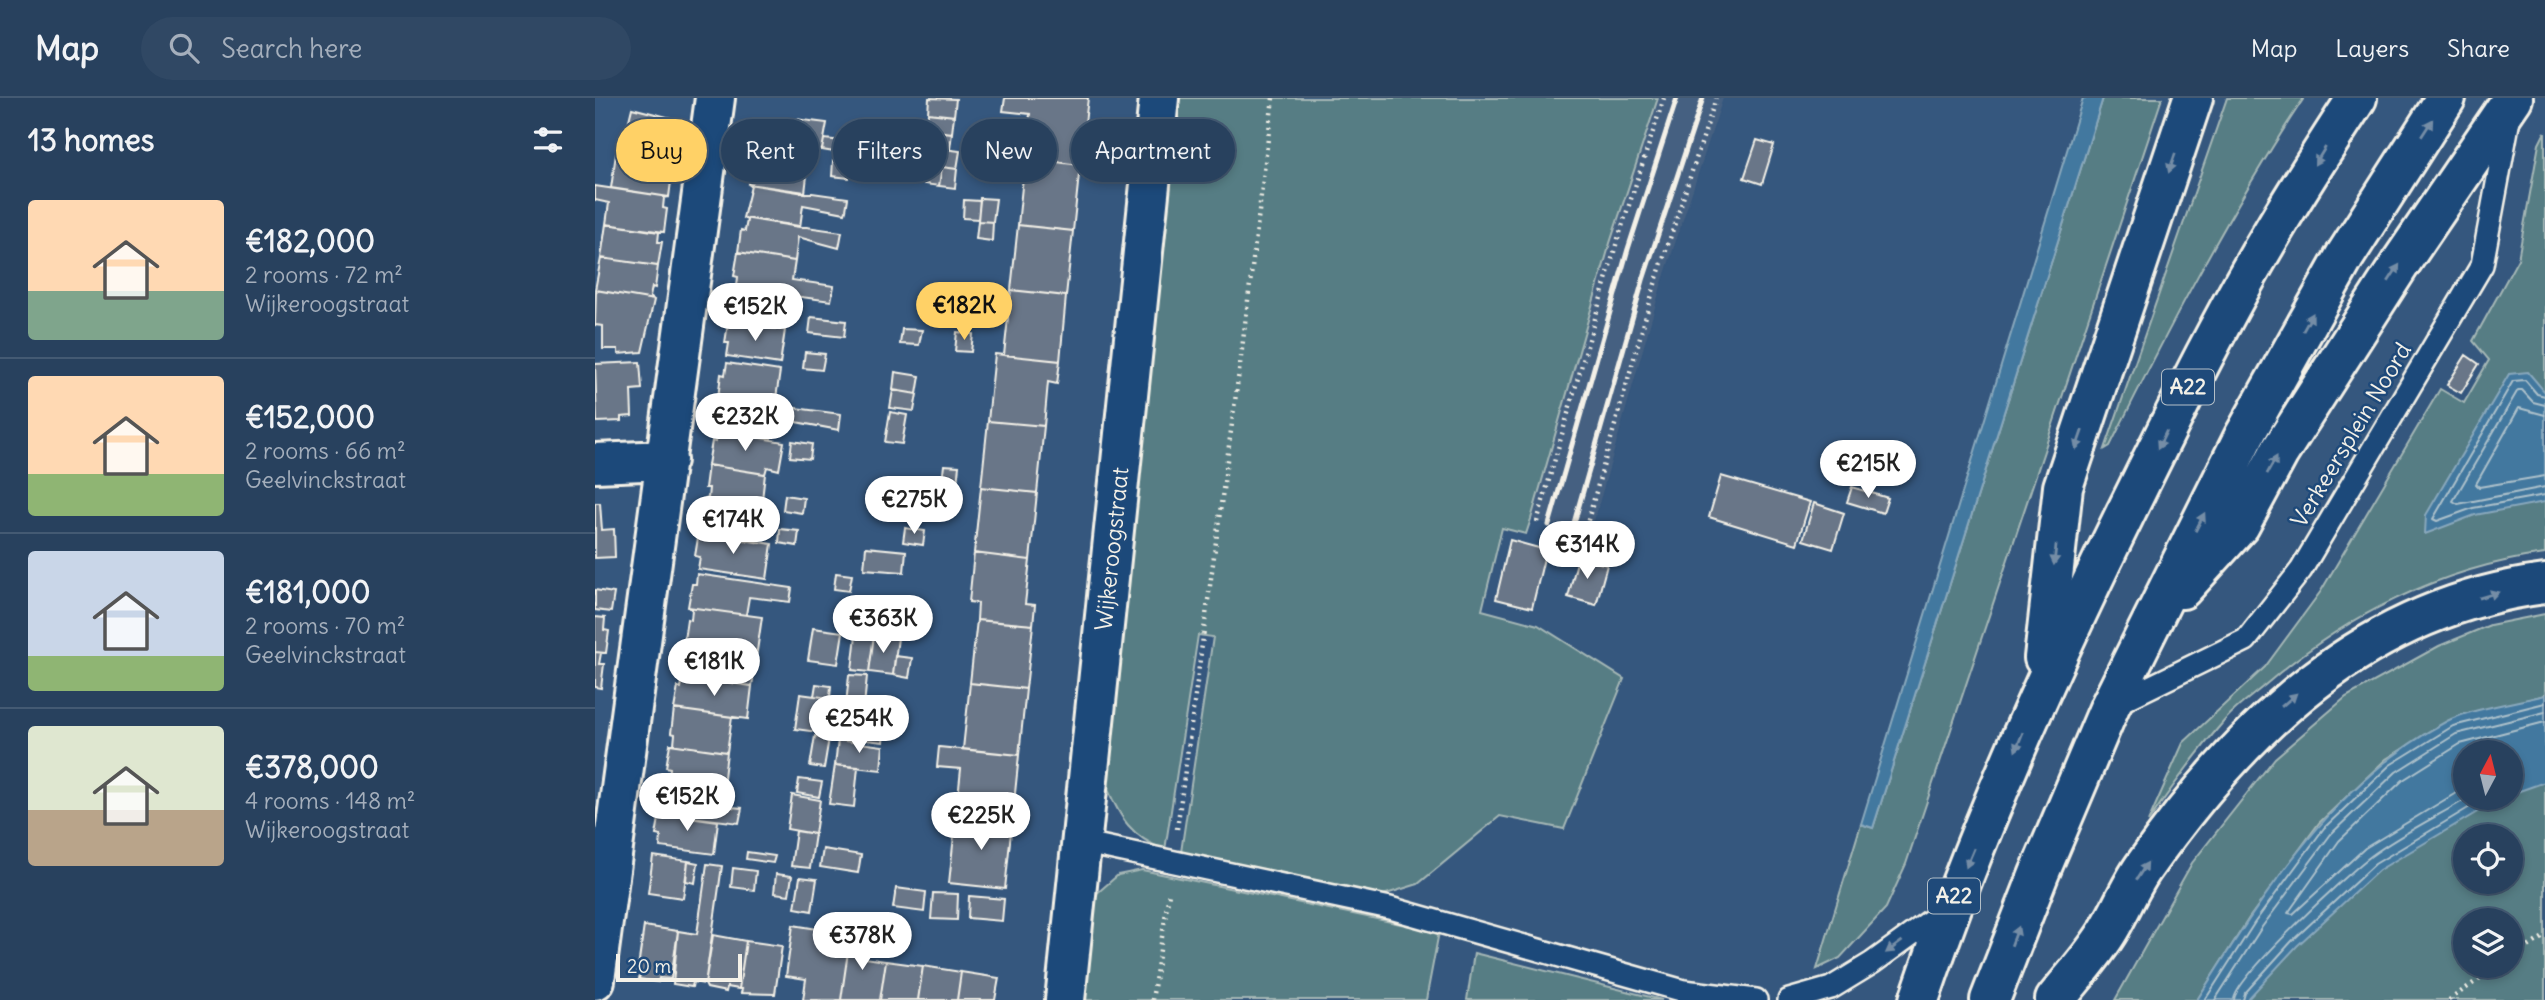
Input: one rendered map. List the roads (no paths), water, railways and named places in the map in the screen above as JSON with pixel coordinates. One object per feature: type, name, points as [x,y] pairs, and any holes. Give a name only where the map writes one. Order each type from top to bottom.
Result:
[{"type":"main road","points":[[595,980],[715,98]]},
{"type":"main road","name":"Wijkeroogstraat","points":[[1065,1000],[1159,98]]},
{"type":"main road","name":"A22","points":[[2041,688],[2063,487],[2193,98]]},
{"type":"main road","name":"A22","points":[[1919,1000],[1950,907],[2041,688],[2209,345],[2275,228],[2357,98]]},
{"type":"main road","points":[[1990,1000],[2039,874],[2110,706],[2243,438],[2345,256],[2446,98]]},
{"type":"main road","points":[[2148,627],[2240,524],[2279,453],[2393,275],[2513,98]]},
{"type":"main road","points":[[595,463],[667,460]]},
{"type":"main road","points":[[2055,1000],[2109,931],[2141,871],[2216,771],[2291,697],[2363,648],[2430,613],[2514,588],[2545,584]]},
{"type":"lane","name":"Verkeersplein Noord","points":[[2110,706],[2246,640],[2301,570],[2482,265],[2513,98]]},
{"type":"lane","points":[[1081,842],[1390,908],[1684,991],[1756,1000]]},
{"type":"lane","points":[[1789,1000],[1832,988],[1950,907]]},
{"type":"water","points":[[2083,98],[2103,98],[1873,828],[1861,824]]},
{"type":"water","points":[[2528,372],[2545,392],[2545,502],[2475,515],[2425,534],[2426,515],[2509,374]]},
{"type":"water","points":[[2545,695],[2545,782],[2523,790],[2523,740],[2453,740],[2453,810],[2481,810],[2379,870],[2297,946],[2247,1000],[2197,1000],[2275,881],[2335,808],[2369,775],[2406,746],[2447,721],[2481,709]]},
{"type":"railway","points":[[1549,525],[1628,249],[1677,98]]},
{"type":"railway","points":[[1572,530],[1643,280],[1703,98]]}]
